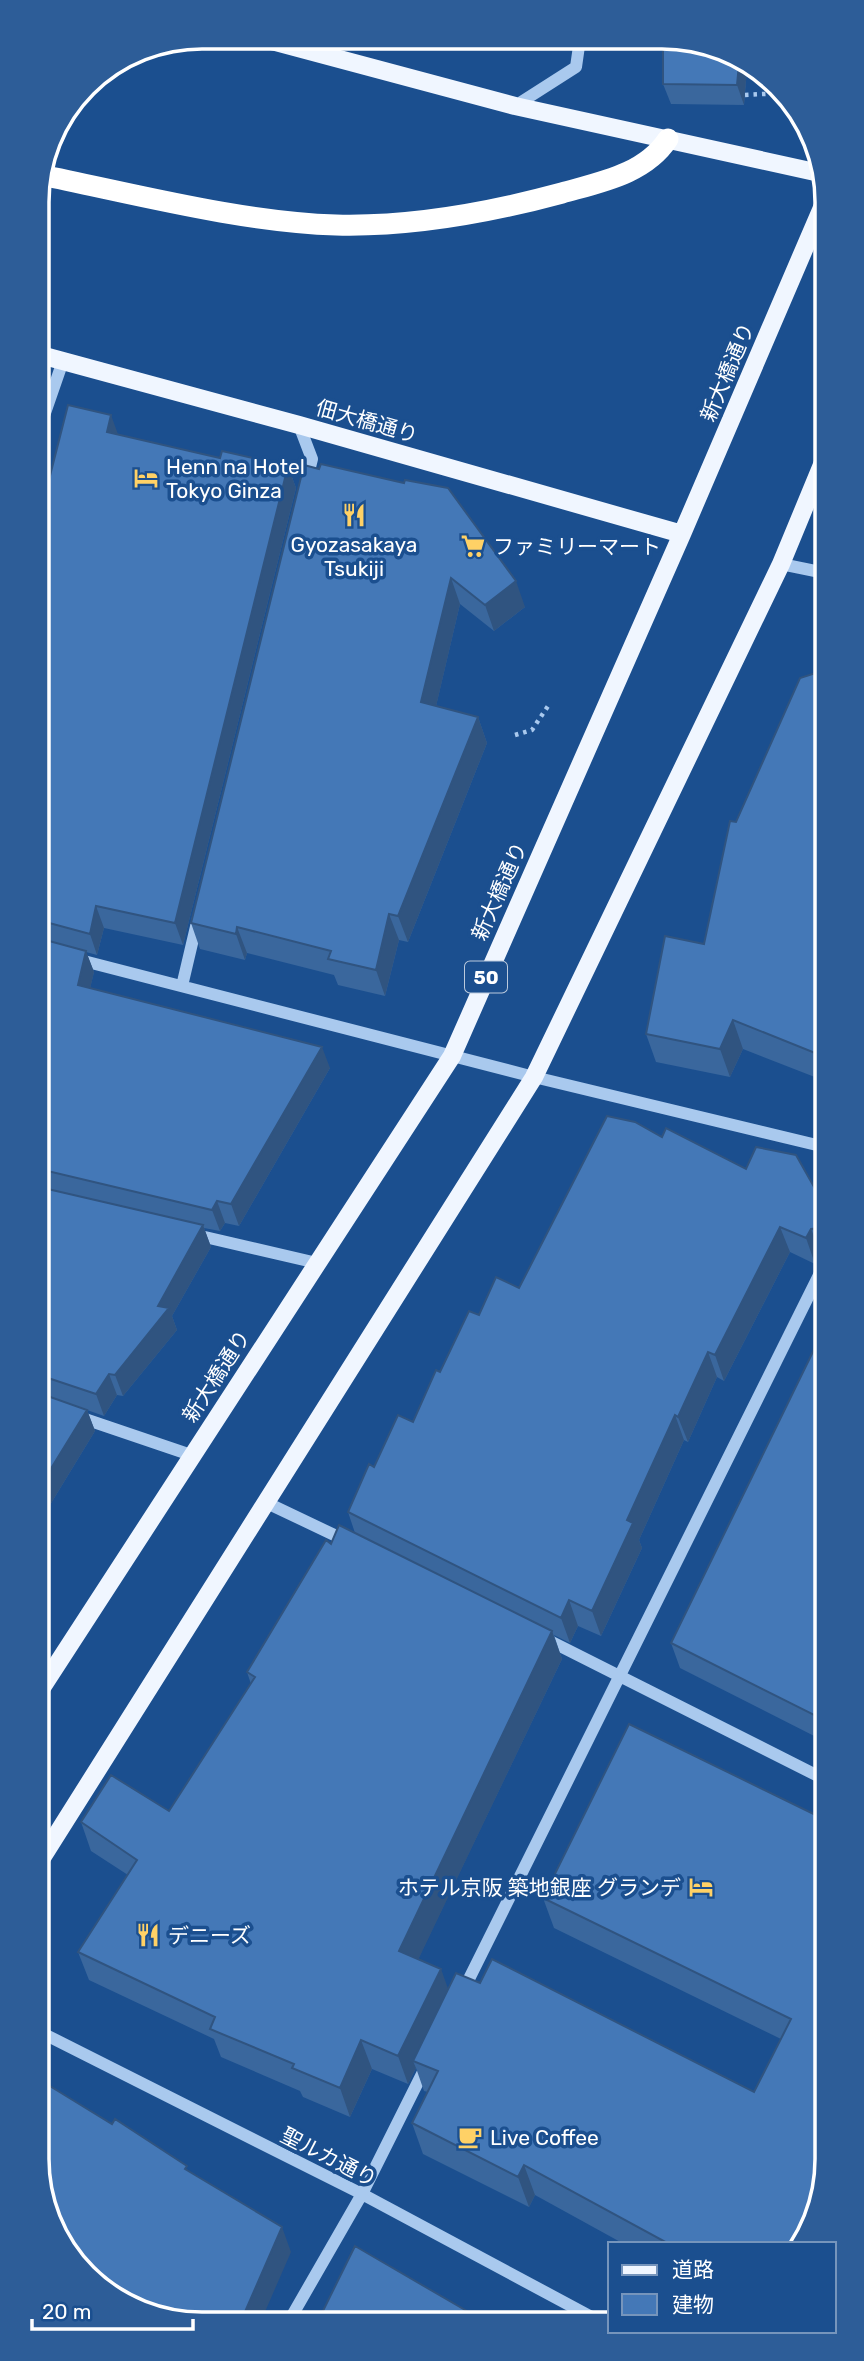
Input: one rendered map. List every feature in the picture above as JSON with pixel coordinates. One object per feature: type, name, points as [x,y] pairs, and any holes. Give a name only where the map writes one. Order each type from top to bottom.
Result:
[{"type":"highway","points":[[51,177],[270,218],[334,225],[403,224],[522,204],[600,182],[646,163],[659,153],[668,139]]},
{"type":"main road","points":[[314,49],[515,106],[812,171]]},
{"type":"main road","name":"新大橋通り","points":[[49,1676],[452,1056],[815,224]]},
{"type":"main road","name":"佃大橋通り","points":[[49,357],[682,534]]},
{"type":"main road","points":[[49,1847],[534,1077],[781,564],[815,482]]},
{"type":"street","points":[[515,106],[576,67],[579,49]]},
{"type":"street","points":[[49,401],[63,361]]},
{"type":"street","points":[[299,425],[312,459],[302,500]]},
{"type":"street","points":[[781,564],[815,571]]},
{"type":"street","points":[[182,986],[202,905]]},
{"type":"street","points":[[64,956],[534,1077],[815,1145]]},
{"type":"street","points":[[180,1231],[317,1263]]},
{"type":"street","points":[[455,2008],[815,1283]]},
{"type":"street","points":[[64,1412],[191,1455]]},
{"type":"street","points":[[267,1503],[355,1545]]},
{"type":"street","points":[[531,1632],[815,1774]]},
{"type":"street","name":"聖ルカ通り","points":[[49,2037],[362,2194],[582,2312]]},
{"type":"street","points":[[294,2312],[362,2194],[430,2057]]},
{"type":"path","points":[[745,95],[770,94]]},
{"type":"path","points":[[515,735],[532,730],[550,703]]},
{"type":"building","points":[[663,49],[682,50],[711,57],[738,70],[737,85],[663,84]]},
{"type":"building","points":[[68,405],[111,415],[107,432],[220,458],[222,451],[288,466],[175,923],[96,906],[90,934],[49,923],[49,480]]},
{"type":"building","points":[[321,464],[404,483],[405,480],[448,488],[516,581],[485,605],[451,578],[421,702],[478,717],[398,916],[389,914],[376,970],[328,959],[331,951],[237,927],[236,934],[191,923],[304,465],[319,469]]},
{"type":"building","points":[[815,673],[815,1053],[733,1020],[720,1049],[646,1034],[665,936],[704,944],[730,821],[736,822],[800,678]]},
{"type":"building","points":[[49,941],[86,951],[78,985],[322,1047],[231,1204],[217,1201],[212,1210],[49,1171]]},
{"type":"building","points":[[607,1116],[635,1122],[662,1137],[666,1128],[746,1169],[756,1147],[796,1155],[815,1189],[815,1229],[811,1229],[806,1238],[780,1227],[715,1355],[708,1352],[678,1417],[675,1415],[627,1520],[633,1523],[592,1611],[569,1600],[561,1618],[348,1512],[369,1464],[374,1467],[398,1415],[413,1422],[436,1370],[440,1372],[469,1311],[479,1315],[496,1277],[519,1288]]},
{"type":"building","points":[[49,1189],[203,1225],[158,1306],[169,1308],[115,1375],[109,1374],[96,1394],[49,1378]]},
{"type":"building","points":[[815,1348],[815,1715],[671,1643]]},
{"type":"building","points":[[49,1397],[87,1410],[49,1472]]},
{"type":"building","points":[[339,1525],[552,1631],[399,1951],[441,1969],[398,2056],[361,2040],[340,2088],[292,2068],[294,2064],[210,2029],[215,2017],[78,1952],[137,1860],[81,1822],[111,1775],[169,1811],[255,1677],[247,1672],[326,1540],[331,1544]]},
{"type":"building","points":[[629,1724],[815,1815],[815,2169],[810,2198],[790,2242],[665,2242],[524,2165],[518,2177],[412,2123],[438,2071],[413,2061],[456,1973],[480,1983],[492,1959],[754,2092],[791,2019],[543,1898]]},
{"type":"building","points":[[49,2086],[112,2124],[115,2119],[187,2166],[185,2169],[282,2227],[245,2312],[172,2309],[153,2304],[117,2286],[87,2260],[65,2227],[57,2208],[50,2179]]},
{"type":"building","points":[[355,2246],[469,2312],[322,2312]]},
{"type":"place","name":"Henn na Hotel Tokyo Ginza","points":[[146,478]]},
{"type":"place","name":"Gyozasakaya Tsukiji","points":[[354,515]]},
{"type":"place","name":"ファミリーマート","points":[[473,546]]},
{"type":"place","name":"ホテル京阪 築地銀座 グランデ","points":[[701,1887]]},
{"type":"place","name":"デニーズ","points":[[148,1935]]},
{"type":"place","name":"Live Coffee","points":[[470,2137]]}]
